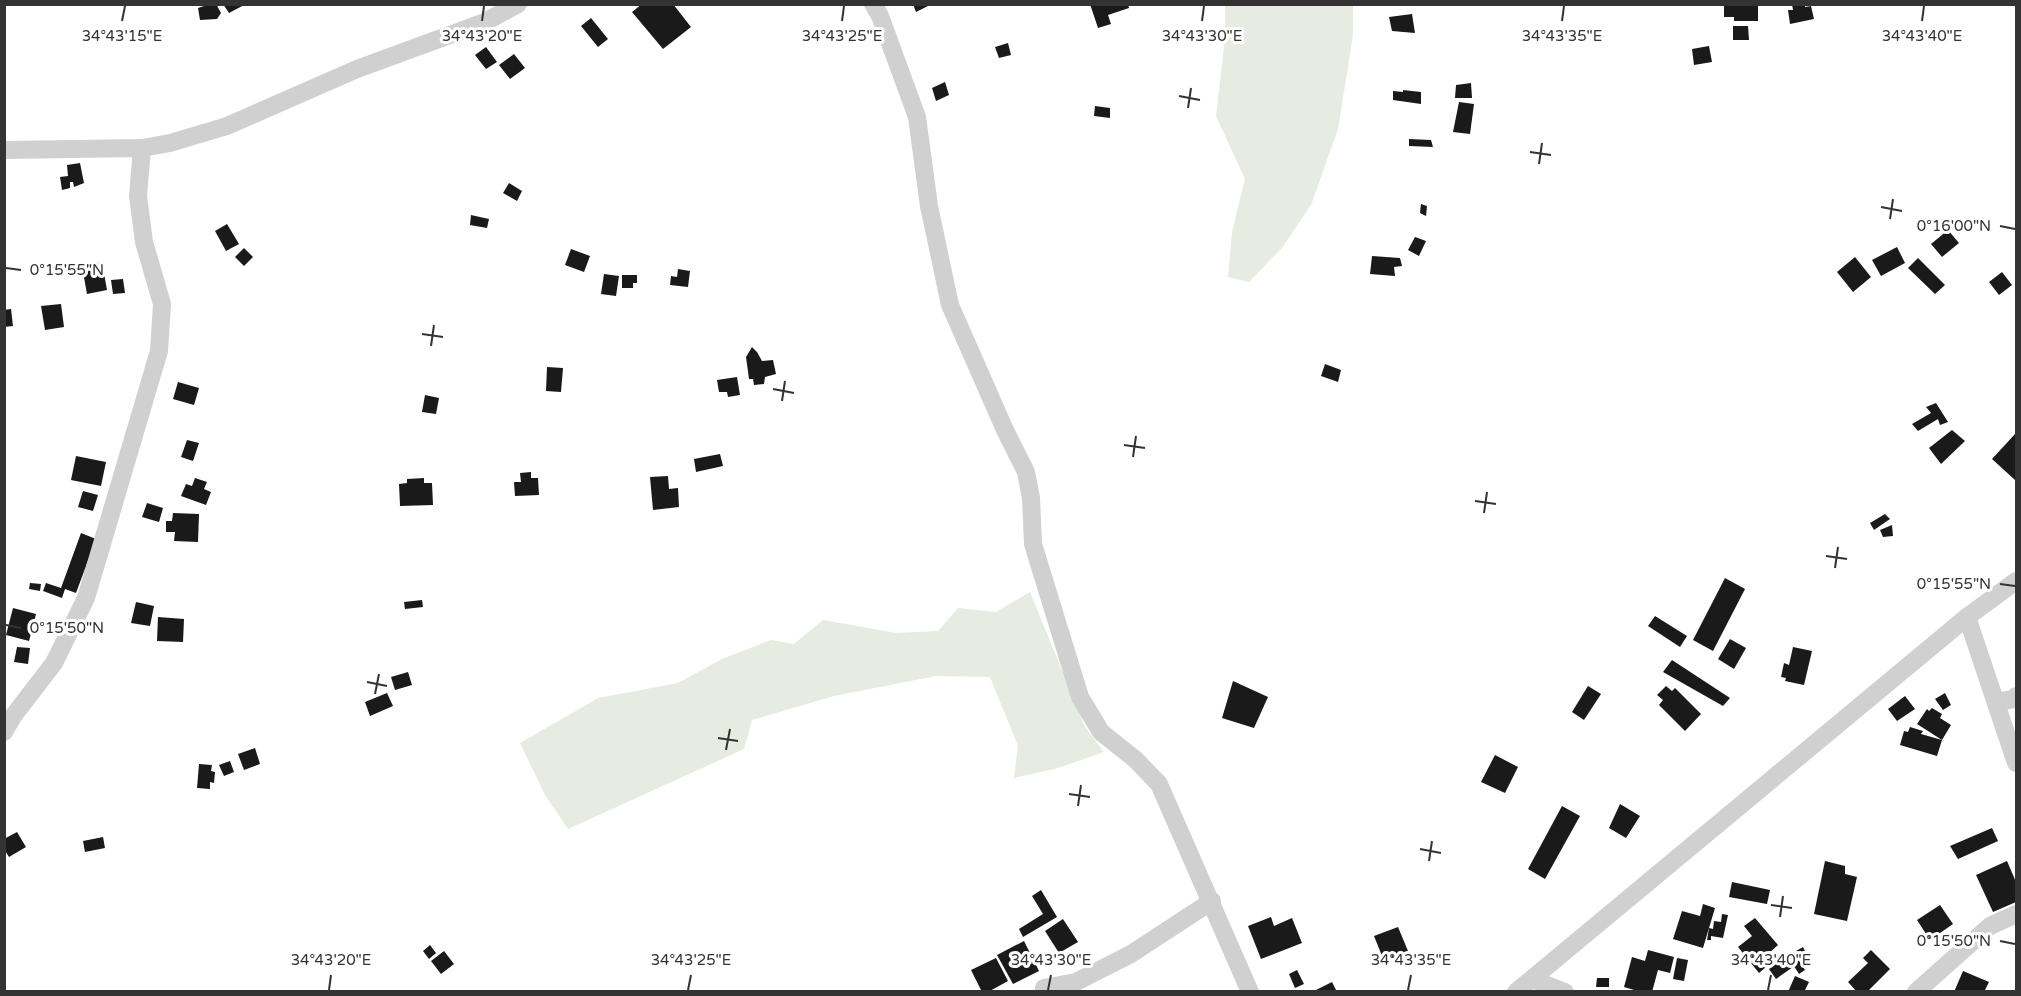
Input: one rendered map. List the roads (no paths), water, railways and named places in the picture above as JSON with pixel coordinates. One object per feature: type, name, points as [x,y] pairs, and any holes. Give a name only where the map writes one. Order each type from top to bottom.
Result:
[{"type":"street","points":[[4,150],[142,148],[170,143],[227,126],[357,69],[485,22],[518,4]]},
{"type":"street","points":[[873,4],[880,16],[917,117],[929,206],[950,305],[1026,472],[1032,498],[1033,543],[1080,697],[1101,732],[1136,760],[1159,784],[1250,992]]},
{"type":"street","points":[[4,732],[54,663],[86,598],[159,351],[162,304],[144,242],[138,196],[142,148]]},
{"type":"street","points":[[1516,992],[1967,617],[2016,581]]},
{"type":"street","points":[[1967,617],[2016,763]]},
{"type":"street","points":[[1996,702],[2014,699],[2016,696]]},
{"type":"street","points":[[1044,988],[1076,982],[1131,954],[1212,901]]},
{"type":"street","points":[[1916,992],[1990,926],[2016,914]]},
{"type":"street","points":[[1532,979],[1565,992]]}]
